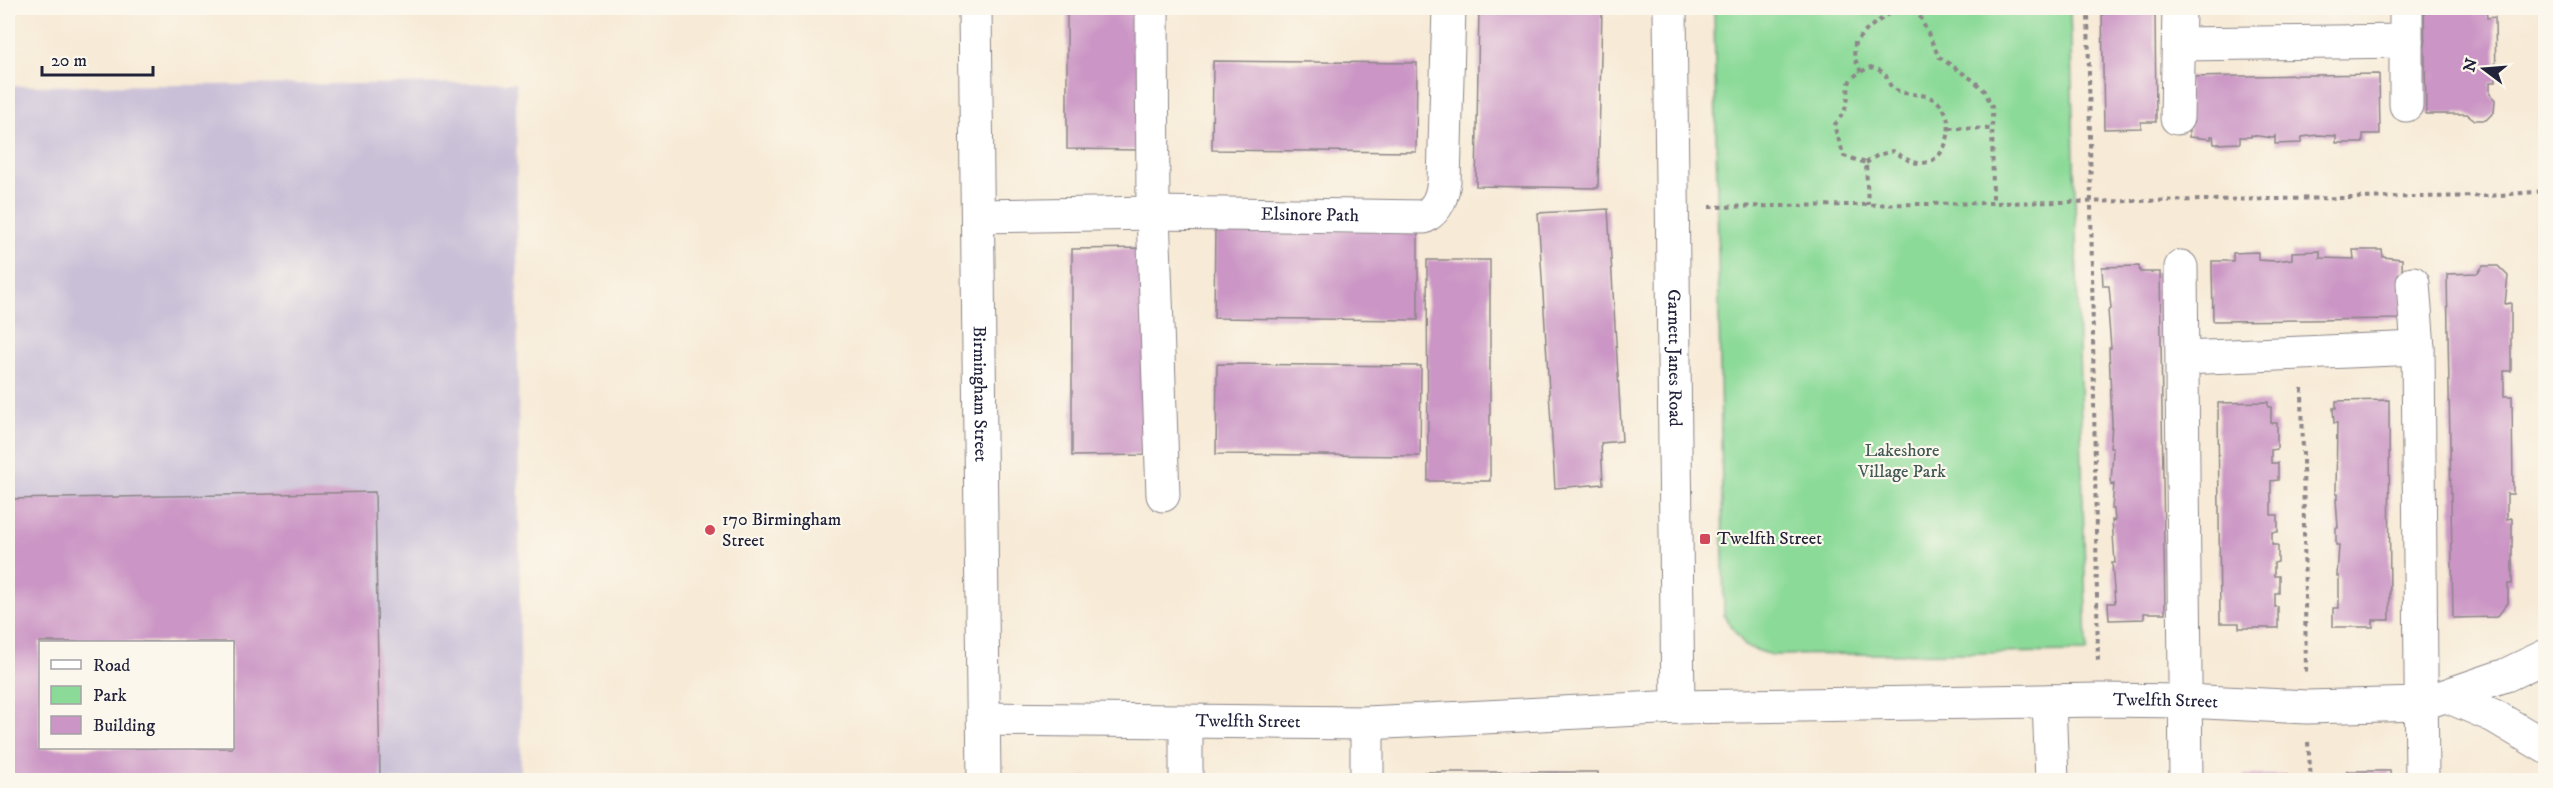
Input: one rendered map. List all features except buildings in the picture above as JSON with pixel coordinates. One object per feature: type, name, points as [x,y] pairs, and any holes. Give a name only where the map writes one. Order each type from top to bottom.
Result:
[{"type":"street","name":"Birmingham Street","points":[[975,8],[984,780]]},
{"type":"street","points":[[1152,8],[1154,213],[1163,495]]},
{"type":"street","name":"Elsinore Path","points":[[978,216],[1154,213],[1424,218],[1439,204],[1444,181],[1449,8]]},
{"type":"street","name":"Garnett Janes Road","points":[[1670,8],[1678,707]]},
{"type":"street","points":[[2177,118],[2179,8]]},
{"type":"street","points":[[2406,8],[2406,105]]},
{"type":"street","points":[[2180,44],[2406,41]]},
{"type":"street","points":[[2181,267],[2186,780]]},
{"type":"street","points":[[2413,283],[2434,700],[2422,780]]},
{"type":"street","points":[[2183,358],[2418,348]]},
{"type":"street","name":"Twelfth Street","points":[[984,719],[1186,723],[1367,723],[1678,707],[2099,700],[2185,701],[2307,707],[2434,700],[2506,675],[2546,656]]},
{"type":"street","name":"Twelfth Street","points":[[2434,700],[2494,716],[2546,747]]},
{"type":"street","points":[[2049,701],[2052,780]]},
{"type":"street","points":[[1185,780],[1186,723]]},
{"type":"street","points":[[1367,723],[1367,780]]},
{"type":"path","points":[[1861,72],[1854,57],[1855,42],[1870,27],[1897,8]]},
{"type":"path","points":[[1916,8],[1939,57],[1985,91],[1992,108],[1993,201]]},
{"type":"path","points":[[2088,8],[2099,700]]},
{"type":"path","points":[[1871,67],[1884,73],[1892,88],[1903,93],[1928,95],[1941,105],[1949,120],[1949,137],[1941,153],[1926,162],[1914,162],[1893,151],[1878,155],[1866,164],[1844,156],[1834,126],[1845,110],[1847,83],[1871,67]]},
{"type":"path","points":[[1949,128],[1994,129]]},
{"type":"path","points":[[1866,164],[1868,205]]},
{"type":"path","points":[[1672,207],[2488,196],[2546,191]]},
{"type":"path","points":[[2302,353],[2307,707],[2311,780]]},
{"type":"shaded area","points":[[516,83],[521,780],[8,780],[8,86]]},
{"type":"green space","name":"Lakeshore Village Park","points":[[1714,8],[2070,8],[2087,652],[1771,655],[1745,646],[1724,616]]},
{"type":"place","name":"170 Birmingham Street","points":[[710,530]]},
{"type":"place","name":"Twelfth Street","points":[[1705,539]]}]
